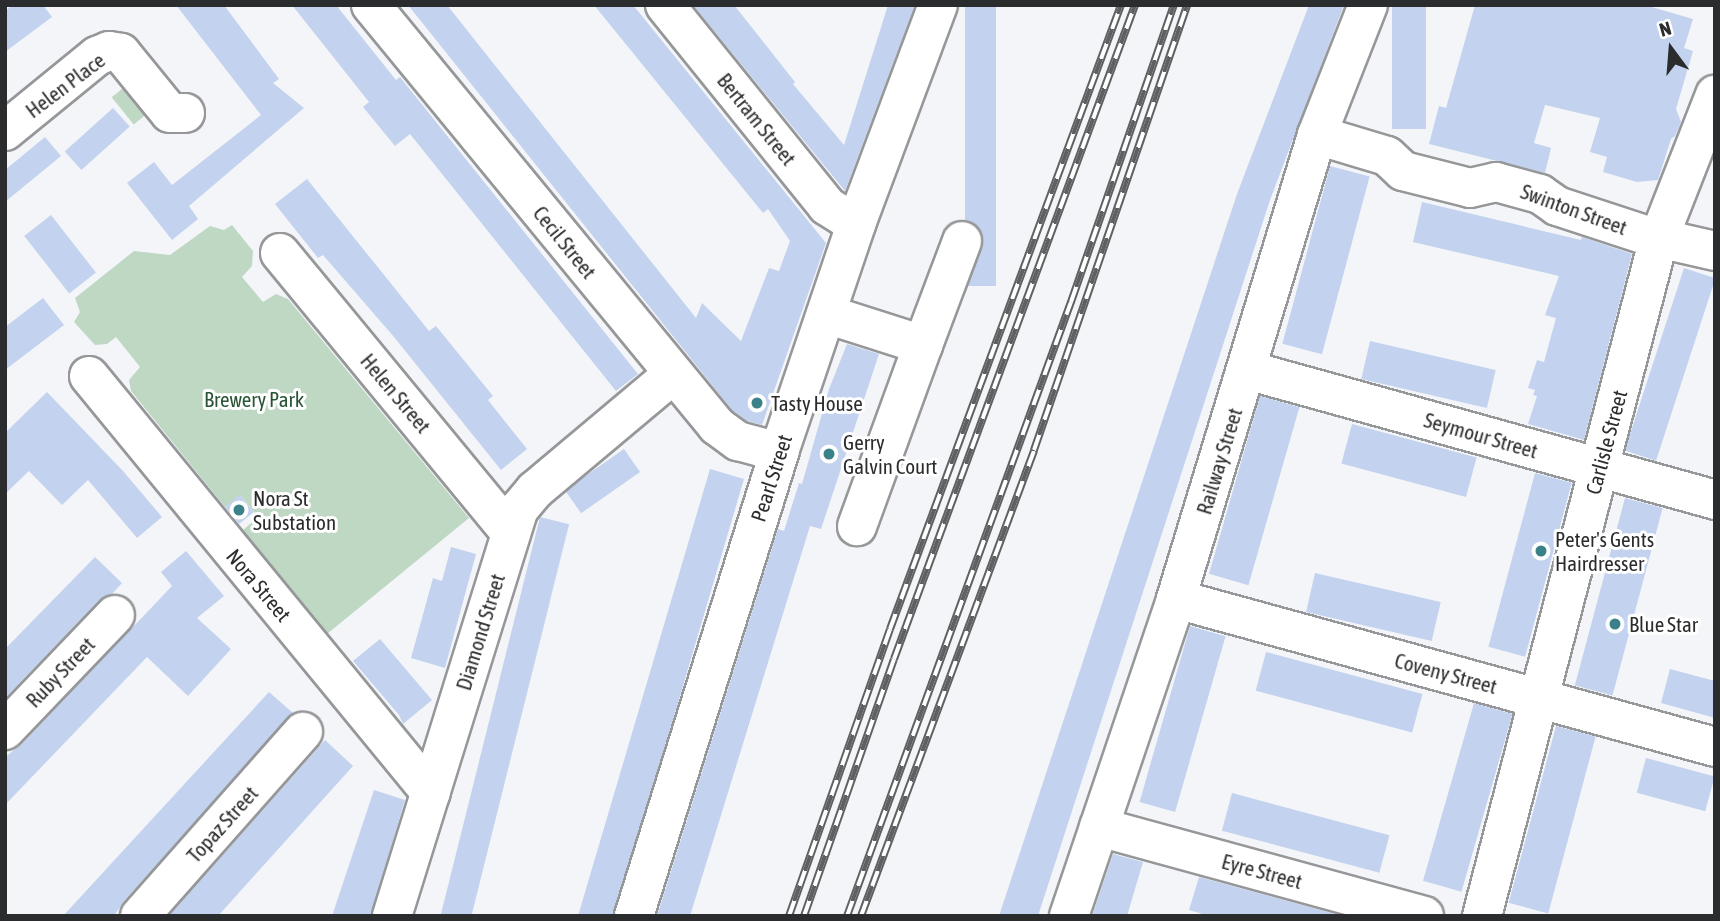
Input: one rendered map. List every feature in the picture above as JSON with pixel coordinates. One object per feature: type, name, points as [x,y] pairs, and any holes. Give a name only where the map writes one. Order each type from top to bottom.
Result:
[{"type":"street","name":"Cecil Street","points":[[371,5],[673,374],[726,433],[738,441],[779,452]]},
{"type":"street","name":"Bertram Street","points":[[665,5],[827,206],[856,223]]},
{"type":"street","name":"Pearl Street","points":[[634,916],[779,452],[856,223],[938,5]]},
{"type":"street","name":"Railway Street","points":[[1069,916],[1176,599],[1317,135],[1368,5]]},
{"type":"street","name":"Helen Place","points":[[5,131],[97,56],[109,51],[121,53],[170,113],[185,113]]},
{"type":"street","name":"Carlisle Street","points":[[1482,916],[1659,238],[1715,95]]},
{"type":"street","name":"Swinton Street","points":[[1317,135],[1388,156],[1403,172],[1469,188],[1496,182],[1540,194],[1557,206],[1659,238],[1715,251]]},
{"type":"street","points":[[857,526],[962,241]]},
{"type":"street","name":"Helen Street","points":[[280,253],[511,533]]},
{"type":"street","points":[[826,314],[923,345]]},
{"type":"street","name":"Seymour Street","points":[[1247,370],[1715,500]]},
{"type":"street","name":"Diamond Street","points":[[392,916],[511,533],[525,499],[673,374]]},
{"type":"street","name":"Nora Street","points":[[89,376],[431,793]]},
{"type":"street","name":"Coveny Street","points":[[1176,599],[1715,747]]},
{"type":"street","name":"Ruby Street","points":[[5,730],[115,615]]},
{"type":"street","name":"Topaz Street","points":[[140,916],[303,733]]},
{"type":"street","name":"Eyre Street","points":[[1099,827],[1424,916]]},
{"type":"green space","points":[[128,84],[150,111],[134,124],[112,97]]},
{"type":"green space","name":"Brewery Park","points":[[232,225],[253,251],[252,266],[242,277],[263,302],[276,294],[288,299],[469,518],[327,634],[243,530],[258,517],[241,496],[225,507],[131,391],[129,380],[140,367],[116,337],[107,344],[95,345],[74,322],[80,312],[75,298],[134,251],[170,255],[210,226],[224,230]]},
{"type":"building","points":[[13,5],[43,5],[52,17],[5,52],[5,11]]},
{"type":"building","points":[[176,5],[224,5],[279,79],[273,83],[304,108],[189,206],[198,219],[172,240],[127,183],[154,162],[172,185],[261,115]]},
{"type":"building","points":[[292,5],[336,5],[396,80],[400,77],[638,374],[616,391],[410,134],[395,146],[363,107],[369,102]]},
{"type":"building","points":[[408,5],[447,5],[696,318],[702,303],[741,341],[769,268],[779,271],[790,241],[768,209],[763,213],[594,5],[633,5],[826,243],[762,425],[747,421],[732,410]]},
{"type":"building","points":[[693,5],[734,5],[795,82],[793,84],[844,145],[888,5],[915,5],[845,191]]},
{"type":"building","points":[[965,5],[996,5],[996,286],[965,286]]},
{"type":"building","points":[[1309,5],[1344,5],[1270,200],[1038,916],[999,916],[1237,194]]},
{"type":"building","points":[[1392,5],[1426,5],[1426,129],[1392,129]]},
{"type":"building","points":[[1475,5],[1645,5],[1693,19],[1684,48],[1693,51],[1676,109],[1681,122],[1671,139],[1658,180],[1637,182],[1603,172],[1607,157],[1590,152],[1600,118],[1545,105],[1534,143],[1551,148],[1545,173],[1429,144],[1439,106],[1446,108]]},
{"type":"building","points":[[113,108],[130,127],[81,170],[65,151]]},
{"type":"building","points":[[45,137],[61,156],[5,202],[5,170]]},
{"type":"building","points":[[1330,166],[1370,177],[1322,354],[1282,344]]},
{"type":"building","points":[[307,179],[429,331],[436,326],[493,396],[488,400],[527,449],[501,470],[394,337],[323,255],[318,258],[275,204]]},
{"type":"building","points":[[1422,202],[1581,240],[1582,237],[1632,254],[1584,440],[1528,424],[1537,396],[1533,395],[1535,390],[1528,388],[1537,360],[1544,362],[1556,318],[1545,315],[1559,276],[1413,242]]},
{"type":"building","points":[[51,215],[96,273],[69,293],[24,236]]},
{"type":"building","points":[[1684,268],[1715,279],[1656,461],[1625,451]]},
{"type":"building","points":[[43,298],[64,325],[5,370],[5,327]]},
{"type":"building","points":[[1370,341],[1496,370],[1487,408],[1361,379]]},
{"type":"building","points":[[847,344],[879,354],[821,529],[810,526],[690,916],[657,916],[778,529],[784,531],[799,483],[802,484],[829,389]]},
{"type":"building","points":[[47,392],[123,471],[162,517],[137,538],[88,480],[62,505],[29,471],[5,494],[5,433]]},
{"type":"building","points":[[1260,396],[1299,407],[1248,585],[1209,574]]},
{"type":"building","points":[[1352,424],[1477,457],[1466,497],[1341,464]]},
{"type":"building","points":[[624,449],[640,472],[581,513],[565,490]]},
{"type":"building","points":[[710,469],[744,479],[675,713],[613,916],[578,916]]},
{"type":"building","points":[[1535,473],[1572,483],[1525,657],[1488,647]]},
{"type":"building","name":"Nora St Substation","points":[[240,495],[254,512],[239,524],[225,507]]},
{"type":"building","points":[[1625,498],[1663,508],[1612,695],[1575,685]]},
{"type":"building","points":[[540,517],[569,524],[471,916],[441,916]]},
{"type":"building","points":[[451,547],[476,554],[445,668],[411,658],[433,578],[442,581]]},
{"type":"building","points":[[186,551],[224,596],[197,618],[231,649],[188,696],[147,657],[5,805],[5,757],[21,745],[172,586],[161,572]]},
{"type":"building","points":[[95,557],[122,583],[112,594],[99,600],[5,698],[5,649]]},
{"type":"building","points":[[1315,573],[1441,602],[1432,641],[1306,612]]},
{"type":"building","points":[[1190,626],[1226,636],[1175,812],[1140,802]]},
{"type":"building","points":[[380,639],[432,700],[403,724],[399,715],[353,661]]},
{"type":"building","points":[[1266,652],[1422,694],[1412,733],[1256,691]]},
{"type":"building","points":[[1670,669],[1715,681],[1715,718],[1661,703]]},
{"type":"building","points":[[269,692],[293,713],[124,901],[114,916],[63,916]]},
{"type":"building","points":[[1474,703],[1512,714],[1461,892],[1423,881]]},
{"type":"building","points":[[1556,726],[1596,737],[1548,913],[1509,903]]},
{"type":"building","points":[[325,740],[353,766],[218,916],[169,916]]},
{"type":"building","points":[[1646,758],[1715,776],[1705,811],[1637,793]]},
{"type":"building","points":[[374,790],[405,800],[371,916],[332,916]]},
{"type":"building","points":[[1232,793],[1389,835],[1379,873],[1222,831]]},
{"type":"building","points":[[1113,854],[1143,862],[1127,916],[1092,916]]},
{"type":"building","points":[[1199,877],[1335,916],[1209,916],[1189,910]]},
{"type":"railway","points":[[789,916],[890,629],[1121,5]]},
{"type":"railway","points":[[804,916],[894,659],[1135,5]]},
{"type":"railway","points":[[847,916],[1071,302],[1174,5]]},
{"type":"railway","points":[[861,916],[1034,450],[1187,5]]},
{"type":"place","name":"Tasty House","points":[[757,403]]},
{"type":"place","name":"Gerry Galvin Court","points":[[829,454]]},
{"type":"place","name":"Nora St Substation","points":[[239,510]]},
{"type":"place","name":"Peter's Gents Hairdresser","points":[[1541,551]]},
{"type":"place","name":"Blue Star","points":[[1615,624]]}]
